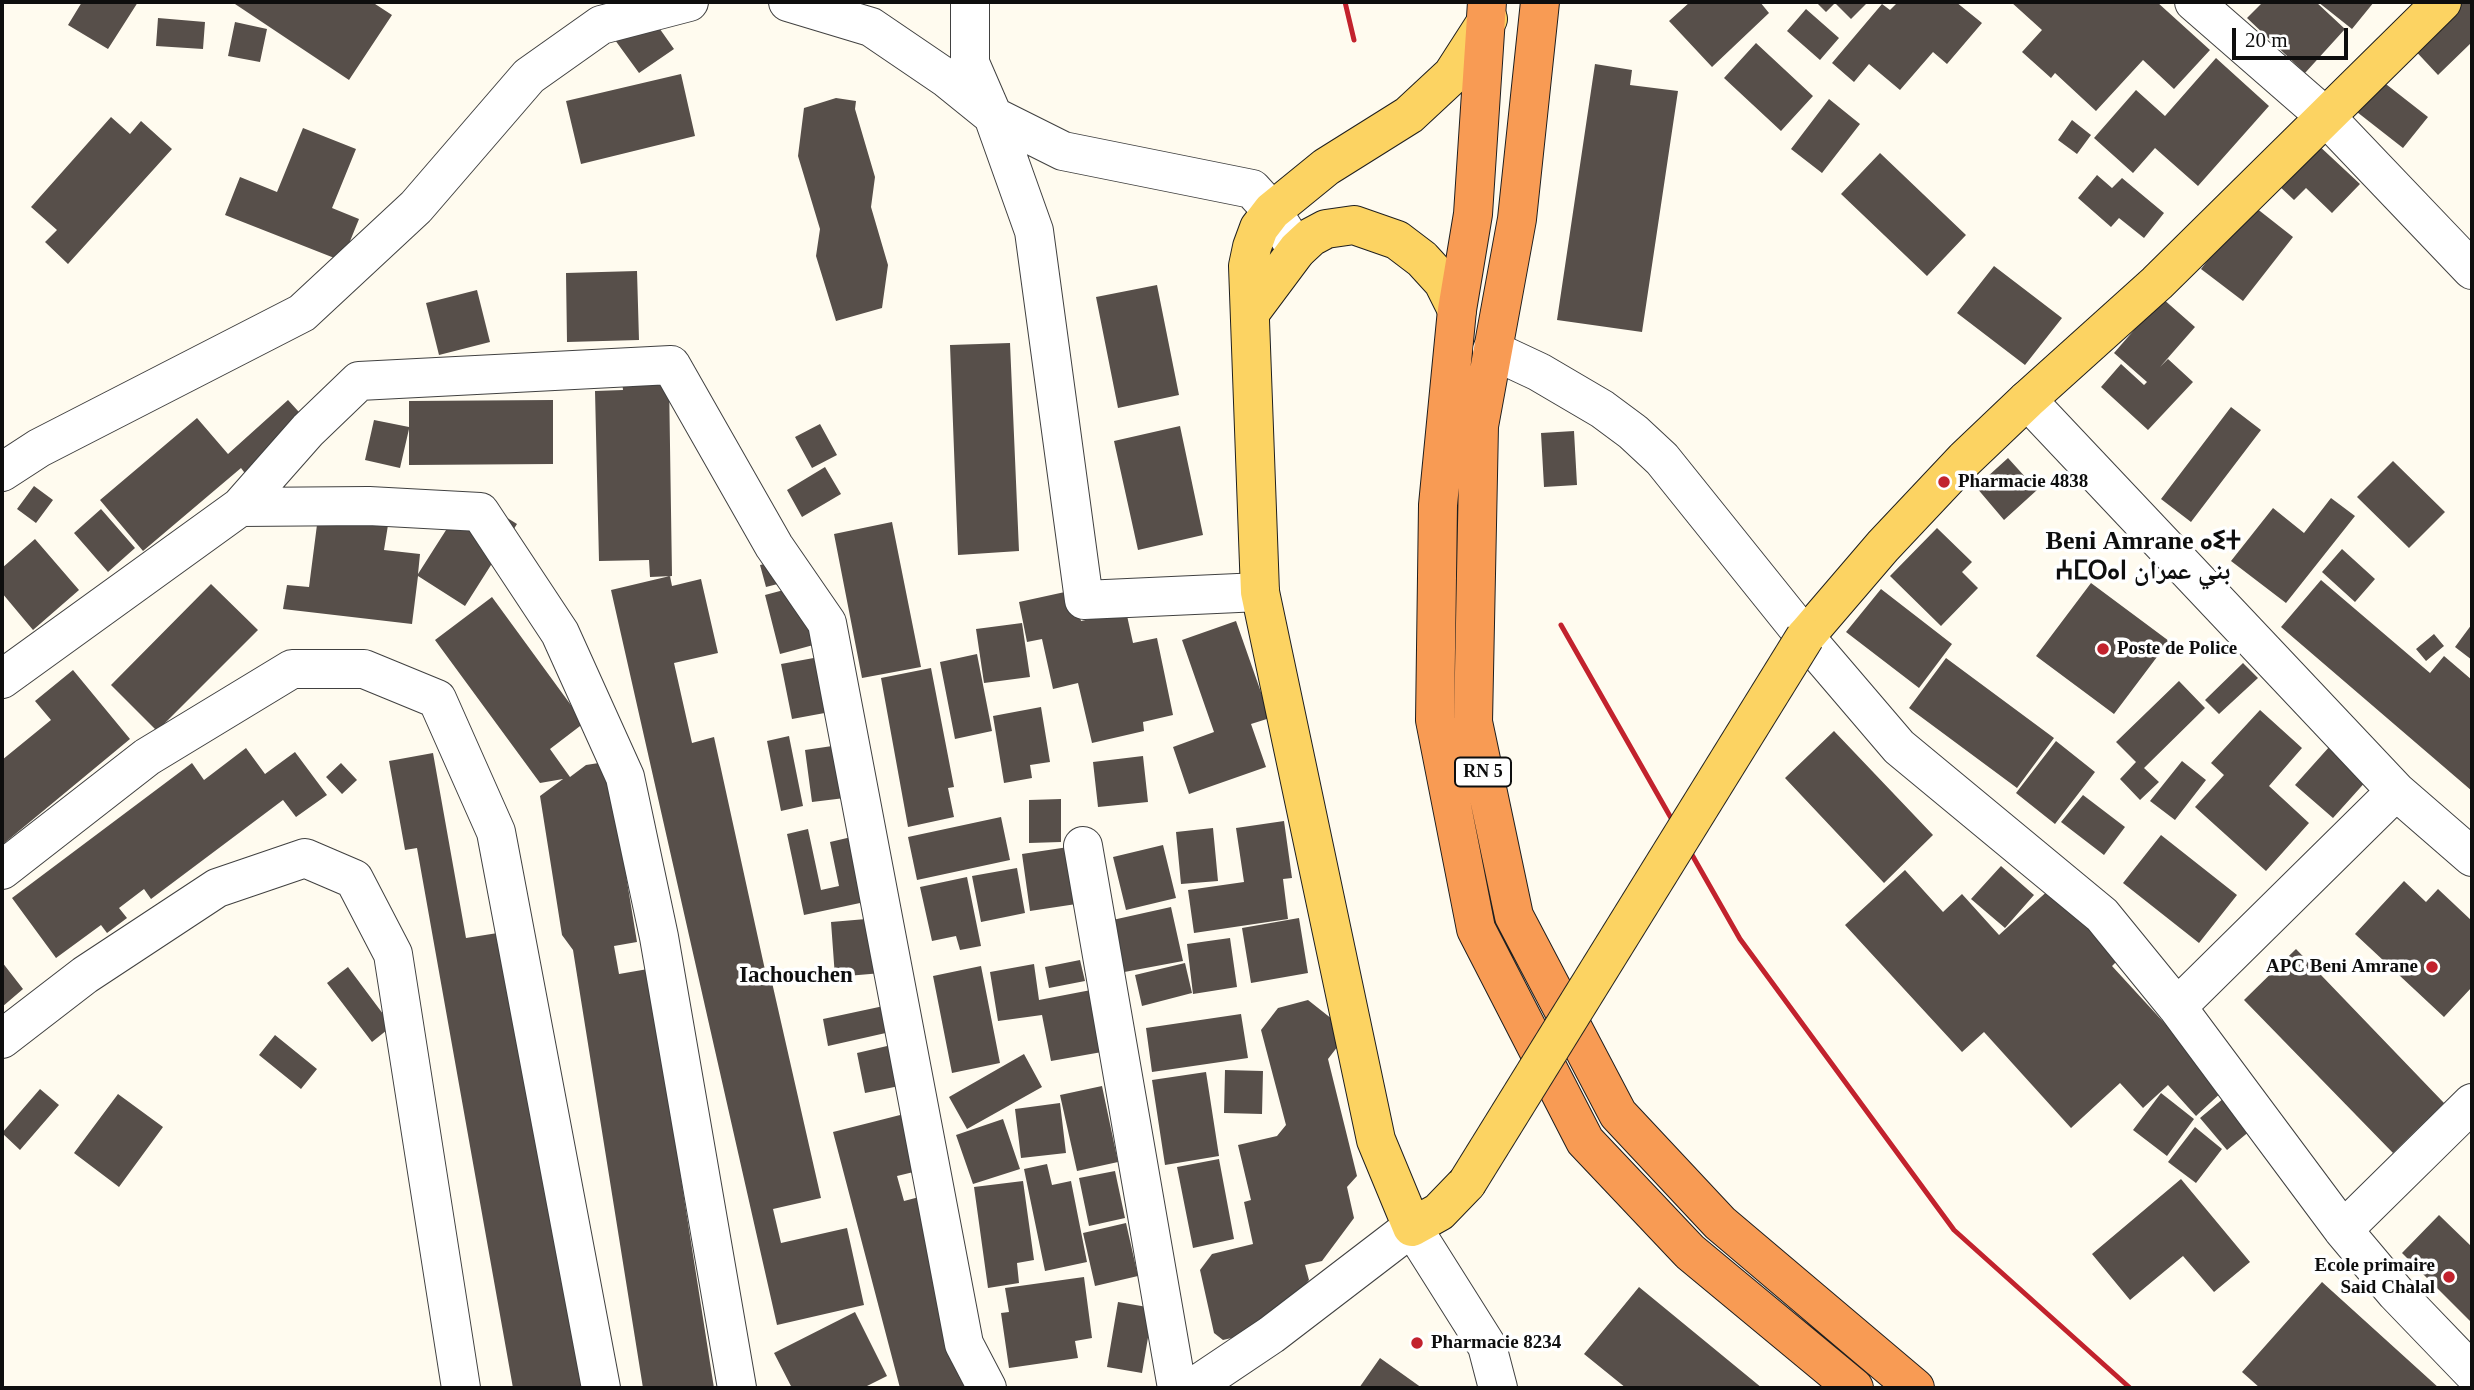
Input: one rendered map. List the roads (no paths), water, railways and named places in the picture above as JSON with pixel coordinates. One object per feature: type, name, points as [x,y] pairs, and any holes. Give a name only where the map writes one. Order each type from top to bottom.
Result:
[{"type":"highway","name":"RN 5","points":[[1539,2],[1517,219],[1479,426],[1473,722],[1514,916],[1618,1114],[1720,1223],[1915,1388]]},
{"type":"highway","name":"RN 5","points":[[1487,10],[1474,214],[1457,310],[1438,505],[1436,720],[1476,929],[1585,1142],[1690,1252],[1854,1388]]},
{"type":"main road","points":[[1487,10],[1452,75],[1409,115],[1326,167],[1272,211],[1259,228],[1248,266],[1260,592],[1376,1140],[1412,1227],[1439,1212],[1468,1183],[1805,637],[1883,546],[1965,459],[2157,283],[2442,2]]},
{"type":"main road","points":[[1250,313],[1297,250],[1311,237],[1326,229],[1354,225],[1397,240],[1422,259],[1443,282],[1457,310]]},
{"type":"street","points":[[2,472],[39,448],[302,313],[416,207],[529,75],[601,24],[689,2]]},
{"type":"street","points":[[788,2],[871,27],[946,78],[993,116],[1063,151],[1252,189],[1272,211],[1297,250]]},
{"type":"street","points":[[970,2],[970,63],[993,116],[1034,231],[1084,600],[1260,592]]},
{"type":"street","points":[[2194,2],[2326,117],[2472,270]]},
{"type":"street","points":[[1492,350],[1539,372],[1602,408],[1643,441],[1688,488],[1805,637],[1899,747],[2102,915],[2177,1007],[2343,1230],[2396,1293],[2472,1372]]},
{"type":"street","points":[[2,679],[240,507],[308,430],[359,381],[671,365],[774,545],[827,623],[964,1344],[987,1388]]},
{"type":"street","points":[[2027,400],[2396,791],[2472,857]]},
{"type":"street","points":[[240,507],[369,506],[480,512],[560,634],[625,777],[659,937],[737,1388]]},
{"type":"street","points":[[2,870],[147,757],[292,669],[364,668],[437,699],[496,832],[601,1388]]},
{"type":"street","points":[[2177,1007],[2396,791]]},
{"type":"street","points":[[1083,846],[1177,1388]]},
{"type":"street","points":[[2,1039],[85,975],[217,888],[305,858],[355,879],[393,954],[461,1388]]},
{"type":"street","points":[[2343,1230],[2472,1103]]},
{"type":"street","points":[[1192,1388],[1271,1335],[1412,1227],[1487,1346],[1498,1388]]},
{"type":"street","points":[[2367,1259],[2455,1388]]},
{"type":"railway","points":[[1345,2],[1354,40]]},
{"type":"railway","points":[[1561,625],[1740,939],[1954,1230],[2130,1388]]},
{"type":"place","name":"Pharmacie 4838","points":[[1944,482]]},
{"type":"place","name":"Poste de Police","points":[[2103,649]]},
{"type":"place","name":"APC Beni Amrane","points":[[2432,967]]},
{"type":"place","name":"Ecole primaire Said Chalal","points":[[2449,1277]]},
{"type":"place","name":"Pharmacie 8234","points":[[1417,1343]]},
{"type":"district","name":"Beni Amrane ⴰⵉⵜ ⵄⵎⵔⴰⵏ بني عمران","points":[[2143,557]]},
{"type":"district","name":"Iachouchen","points":[[796,976]]}]
